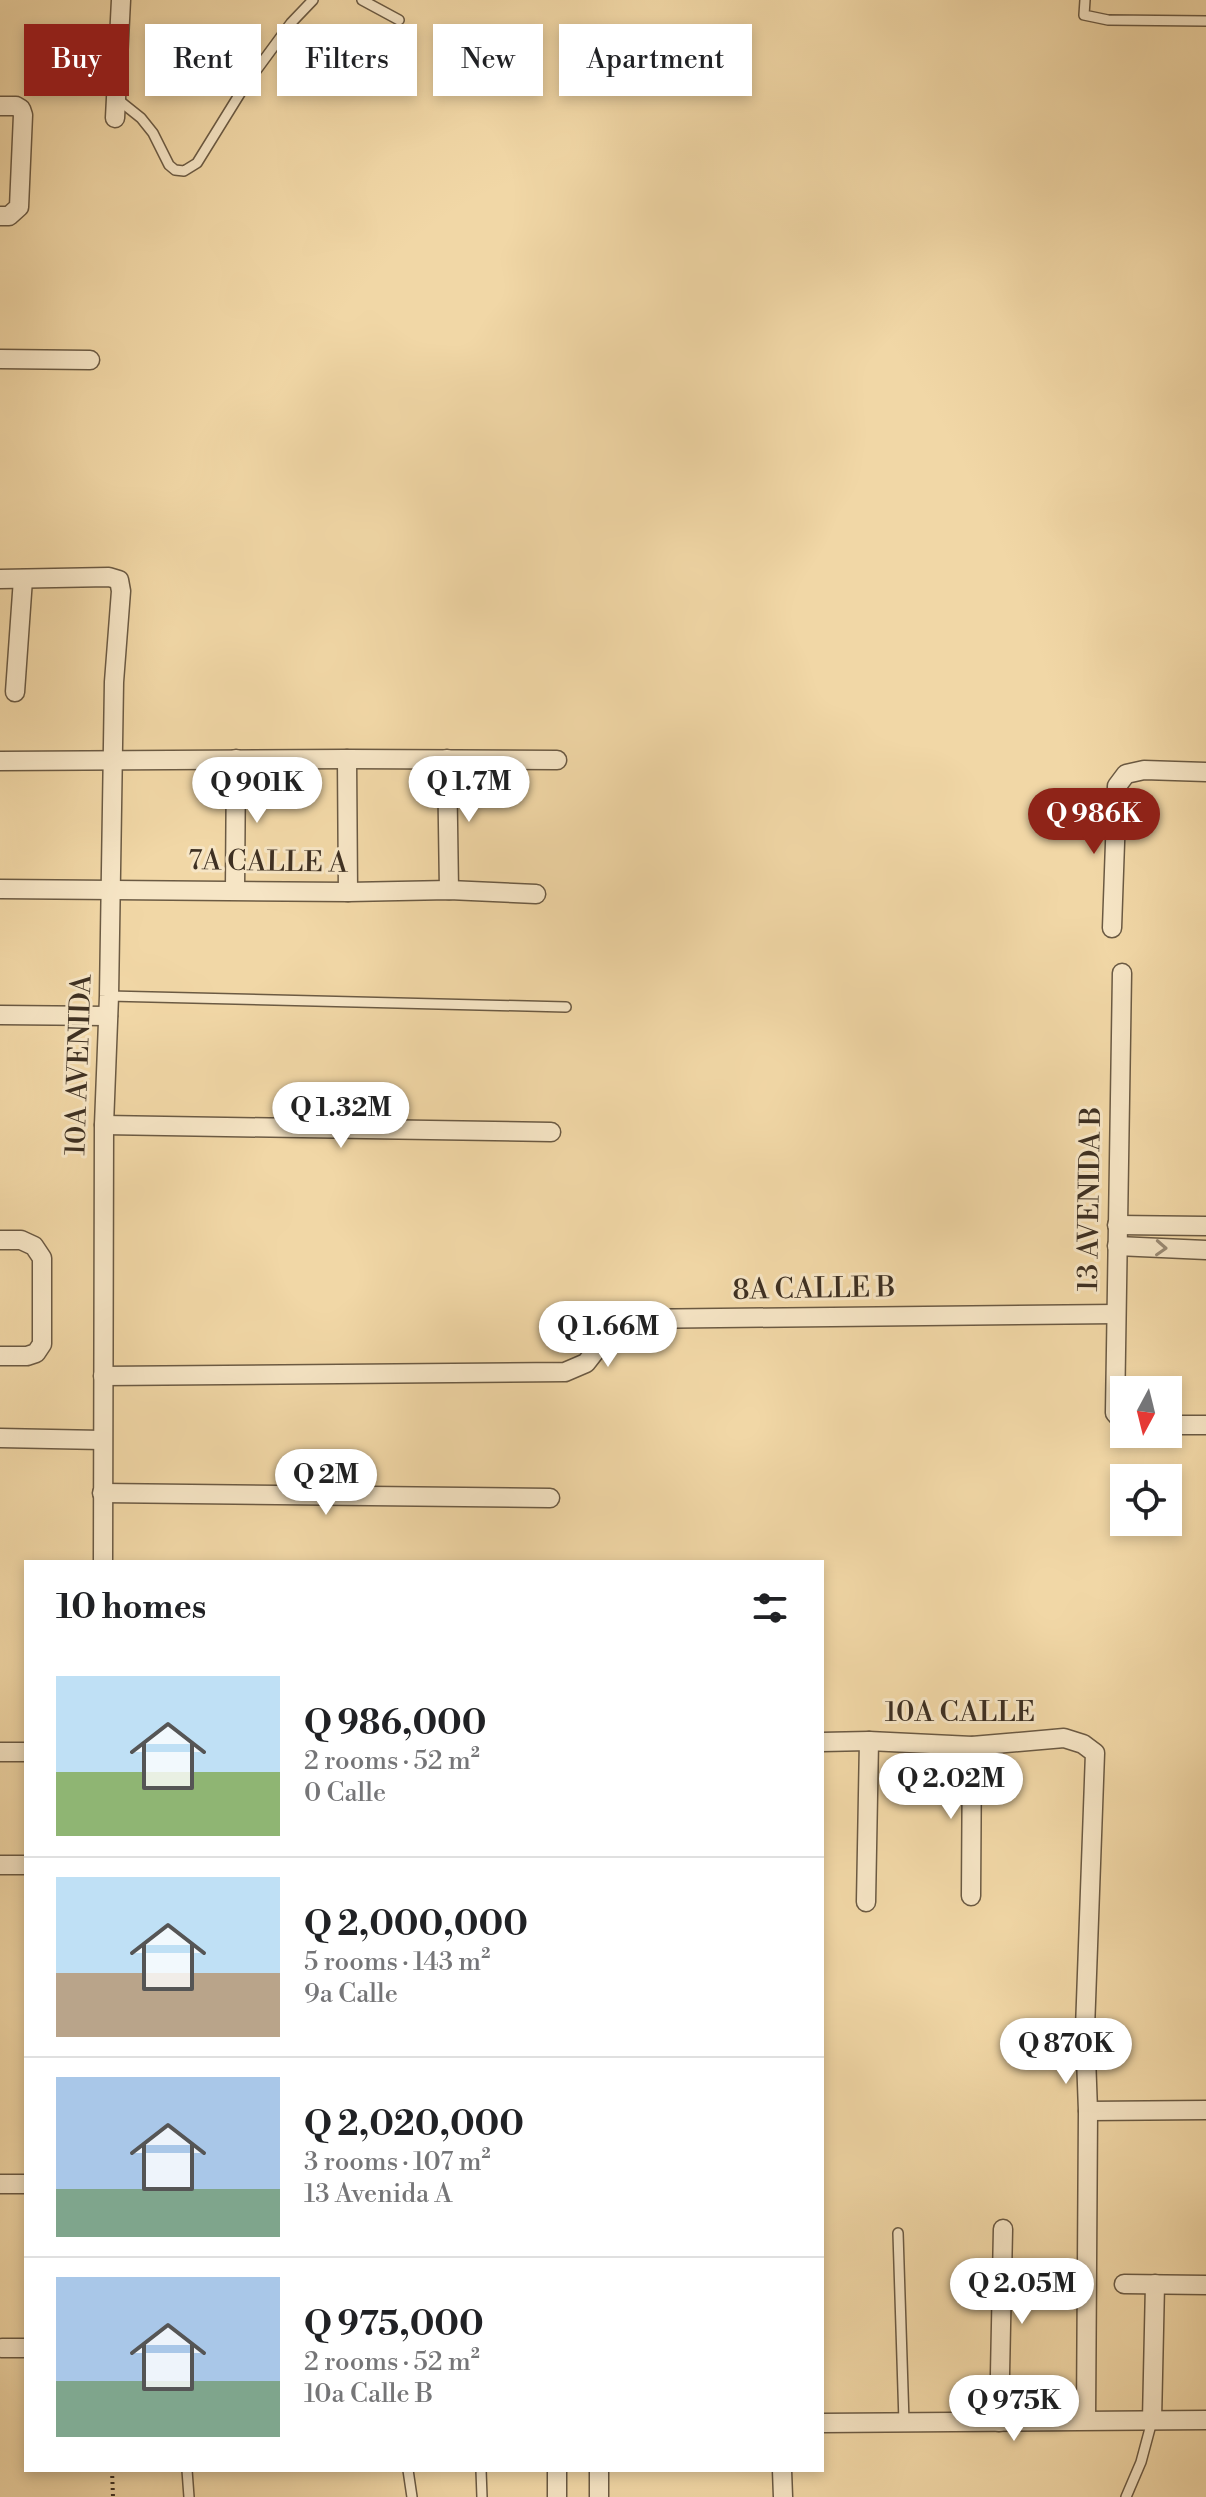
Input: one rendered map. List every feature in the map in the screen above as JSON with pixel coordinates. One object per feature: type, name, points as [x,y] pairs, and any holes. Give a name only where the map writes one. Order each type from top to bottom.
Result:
[{"type":"street","points":[[115,118],[121,0]]},
{"type":"street","points":[[4,216],[19,207],[23,115],[21,109],[8,106]]},
{"type":"street","points":[[0,359],[90,360]]},
{"type":"street","name":"10A AVENIDA","points":[[23,579],[109,577],[119,580],[121,591],[114,682],[104,1125],[103,1560]]},
{"type":"street","points":[[0,579],[23,579],[15,692]]},
{"type":"street","points":[[235,890],[236,759]]},
{"type":"street","points":[[347,759],[348,892]]},
{"type":"street","points":[[447,759],[449,890]]},
{"type":"street","points":[[0,761],[557,760]]},
{"type":"street","points":[[1112,928],[1117,786],[1126,774],[1144,770],[1206,772]]},
{"type":"street","name":"7A CALLE A","points":[[0,889],[449,890],[536,894]]},
{"type":"street","name":"13 AVENIDA B","points":[[1115,1376],[1122,973]]},
{"type":"street","points":[[0,1015],[108,1016]]},
{"type":"street","points":[[104,1125],[551,1132]]},
{"type":"street","points":[[1117,1225],[1206,1226]]},
{"type":"street","points":[[0,1240],[21,1240],[34,1246],[42,1258],[42,1344],[36,1353],[27,1356],[0,1356]]},
{"type":"street","points":[[1117,1246],[1206,1250]]},
{"type":"street","name":"8A CALLE B","points":[[103,1376],[565,1372],[586,1363],[615,1326],[630,1319],[1116,1314]]},
{"type":"street","points":[[1182,1425],[1206,1425]]},
{"type":"street","points":[[0,1438],[102,1440]]},
{"type":"street","points":[[102,1493],[550,1498]]},
{"type":"street","name":"10A CALLE","points":[[824,1742],[972,1746],[1064,1738],[1083,1744],[1095,1753],[1085,2029],[1088,2111]]},
{"type":"street","points":[[866,1902],[869,1741]]},
{"type":"street","points":[[971,1896],[972,1746]]},
{"type":"street","points":[[0,1752],[24,1752]]},
{"type":"street","points":[[0,1865],[24,1865]]},
{"type":"street","points":[[1086,2420],[1088,2111],[1206,2110]]},
{"type":"street","points":[[0,2184],[24,2184]]},
{"type":"street","points":[[999,2422],[1003,2229]]},
{"type":"street","points":[[1124,2284],[1206,2285]]},
{"type":"street","points":[[1152,2420],[1155,2284]]},
{"type":"street","points":[[2,2348],[24,2348]]},
{"type":"street","points":[[824,2423],[1206,2420]]},
{"type":"street","points":[[557,2472],[557,2497]]},
{"type":"street","points":[[599,2472],[599,2497]]},
{"type":"street","points":[[782,2472],[783,2497]]},
{"type":"lane","points":[[116,98],[141,118],[153,133],[169,165],[175,170],[184,171],[197,163],[244,87],[291,23],[313,0]]},
{"type":"lane","points":[[362,0],[399,20]]},
{"type":"lane","points":[[1085,0],[1084,15],[1108,20],[1206,21]]},
{"type":"lane","points":[[109,996],[566,1007]]},
{"type":"lane","points":[[898,2233],[904,2422]]},
{"type":"lane","points":[[1126,2497],[1141,2462],[1152,2420]]},
{"type":"lane","points":[[187,2472],[189,2497]]},
{"type":"lane","points":[[408,2472],[412,2497]]},
{"type":"lane","points":[[481,2472],[482,2497]]},
{"type":"path","points":[[112,2472],[113,2497]]}]
